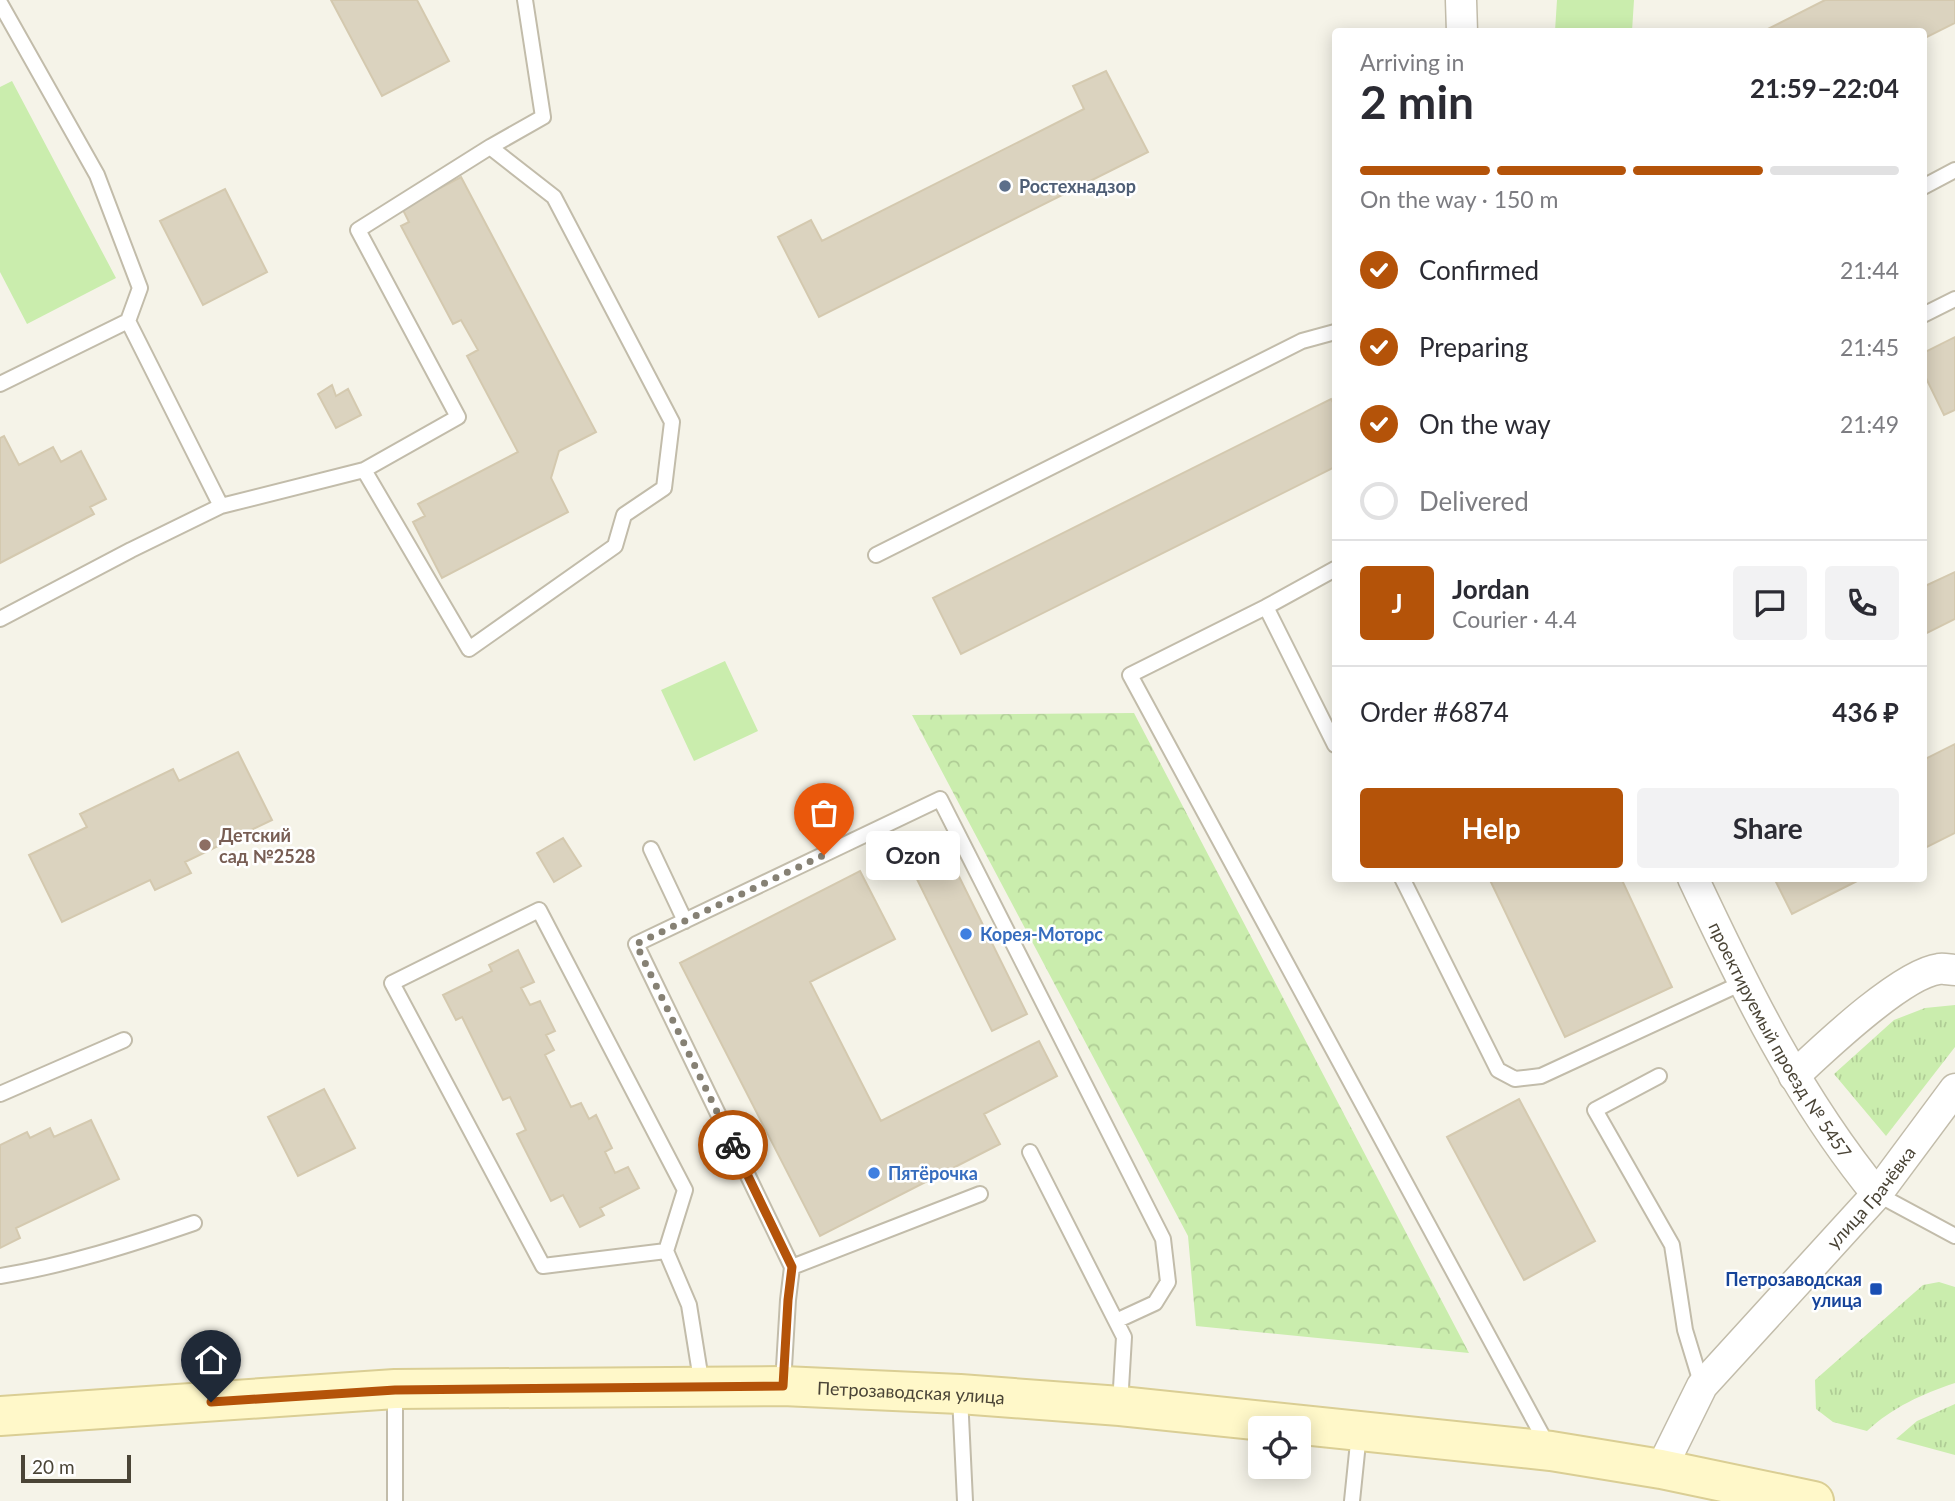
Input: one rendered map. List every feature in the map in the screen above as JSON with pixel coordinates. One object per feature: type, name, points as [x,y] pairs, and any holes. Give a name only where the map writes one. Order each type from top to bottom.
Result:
[{"type":"main road","name":"Петрозаводская улица","points":[[0,1416],[395,1390],[783,1386],[960,1394],[1120,1406],[1551,1451],[1661,1469],[1814,1501]]},
{"type":"street","points":[[1461,0],[1462,28]]},
{"type":"street","name":"проектируемый проезд № 5457","points":[[1695,882],[1742,983],[1794,1076],[1877,1194]]},
{"type":"street","points":[[1794,1076],[1845,1028],[1915,977],[1939,969],[1955,970]]},
{"type":"street","name":"улица Грачёвка","points":[[1661,1469],[1702,1386],[1877,1194],[1955,1089]]},
{"type":"lane","points":[[0,619],[221,506],[365,470],[458,417],[358,230],[543,117],[526,0]]},
{"type":"lane","points":[[0,384],[128,321],[140,288],[97,175],[1,8]]},
{"type":"lane","points":[[365,470],[469,649],[615,546],[624,515],[664,488],[672,422],[554,197],[490,147]]},
{"type":"lane","points":[[1927,185],[1955,170]]},
{"type":"lane","points":[[1927,313],[1955,299]]},
{"type":"lane","points":[[128,321],[221,506]]},
{"type":"lane","points":[[876,555],[1302,341],[1332,333]]},
{"type":"lane","points":[[1332,571],[1130,675],[1551,1451]]},
{"type":"lane","points":[[1266,607],[1332,739]]},
{"type":"lane","points":[[783,1386],[792,1267],[636,944],[940,799],[1163,1239],[1168,1282],[1155,1303],[1116,1321]]},
{"type":"lane","points":[[651,849],[685,921]]},
{"type":"lane","points":[[1404,882],[1498,1070],[1516,1079],[1541,1076],[1742,983]]},
{"type":"lane","points":[[666,1251],[543,1266],[392,983],[539,910],[685,1191],[666,1251],[688,1305],[702,1386]]},
{"type":"lane","points":[[0,1094],[124,1040]]},
{"type":"lane","points":[[1659,1076],[1595,1111],[1672,1245],[1685,1330],[1702,1386]]},
{"type":"lane","points":[[1030,1152],[1124,1337],[1120,1406]]},
{"type":"lane","points":[[792,1267],[980,1194]]},
{"type":"lane","points":[[1877,1194],[1955,1236]]},
{"type":"lane","points":[[0,1276],[48,1268],[127,1246],[194,1223]]},
{"type":"lane","points":[[395,1390],[395,1501]]},
{"type":"lane","points":[[960,1394],[965,1501]]},
{"type":"lane","points":[[1352,1501],[1360,1430]]},
{"type":"green space","points":[[1557,0],[1634,0],[1632,28],[1555,28]]},
{"type":"green space","points":[[12,81],[116,278],[27,324],[0,272],[0,87]]},
{"type":"green space","points":[[725,661],[758,731],[694,761],[661,690]]},
{"type":"green space","points":[[1134,713],[1469,1353],[1196,1326],[1188,1236],[912,715]]},
{"type":"green space","points":[[1955,1005],[1955,1047],[1886,1136],[1834,1074],[1894,1020],[1925,1008]]},
{"type":"green space","points":[[1939,1282],[1955,1287],[1955,1383],[1908,1402],[1867,1431],[1833,1422],[1816,1409],[1815,1380],[1923,1285]]},
{"type":"green space","points":[[1955,1404],[1955,1455],[1896,1439],[1917,1421]]},
{"type":"building","points":[[331,0],[417,0],[449,61],[382,96]]},
{"type":"building","points":[[1825,0],[1955,0],[1955,23],[1927,37],[1927,28],[1770,28]]},
{"type":"building","name":"Ростехнадзор","points":[[1106,71],[1148,152],[819,317],[778,237],[811,220],[822,241],[1084,109],[1073,86]]},
{"type":"building","points":[[461,177],[596,432],[559,451],[551,478],[568,512],[442,578],[413,522],[425,516],[418,504],[518,452],[467,356],[478,350],[461,320],[453,324],[401,226],[409,222],[402,208]]},
{"type":"building","points":[[225,189],[267,272],[203,305],[160,221]]},
{"type":"building","points":[[1955,337],[1955,410],[1944,415],[1927,380],[1927,351]]},
{"type":"building","points":[[332,385],[336,396],[348,389],[361,415],[336,428],[318,394]]},
{"type":"building","points":[[1332,401],[1332,468],[961,654],[933,598]]},
{"type":"building","points":[[4,436],[19,465],[53,447],[61,462],[81,451],[106,499],[90,507],[94,514],[0,563],[0,438]]},
{"type":"building","points":[[1955,572],[1955,619],[1927,633],[1927,585]]},
{"type":"building","points":[[1955,744],[1955,833],[1927,847],[1927,758]]},
{"type":"building","points":[[238,752],[272,820],[185,862],[191,873],[155,890],[150,880],[62,922],[29,855],[87,827],[80,814],[173,769],[179,781]]},
{"type":"building","points":[[563,838],[581,866],[554,882],[537,853]]},
{"type":"building","name":"Корея-Моторс","points":[[940,838],[1027,1014],[992,1031],[905,855]]},
{"type":"building","points":[[860,871],[895,939],[810,982],[881,1121],[1039,1041],[1057,1076],[984,1114],[1000,1144],[820,1236],[680,963]]},
{"type":"building","points":[[1491,882],[1623,882],[1672,987],[1565,1037]]},
{"type":"building","points":[[1776,882],[1855,882],[1792,914]]},
{"type":"building","points":[[518,950],[534,982],[521,988],[530,1005],[540,1001],[555,1031],[546,1035],[554,1050],[545,1055],[571,1107],[581,1103],[589,1119],[596,1115],[612,1148],[605,1152],[615,1173],[628,1167],[639,1188],[600,1208],[604,1215],[580,1227],[563,1195],[551,1201],[517,1134],[526,1130],[510,1097],[503,1100],[462,1017],[456,1020],[443,995],[492,971],[489,965]]},
{"type":"building","points":[[324,1089],[355,1148],[298,1176],[268,1117]]},
{"type":"building","points":[[1519,1099],[1595,1241],[1524,1280],[1447,1137]]},
{"type":"building","points":[[91,1120],[119,1179],[16,1228],[20,1238],[0,1248],[0,1145],[27,1132],[30,1138],[50,1128],[54,1137]]},
{"type":"way so far","points":[[733,1145],[636,944],[824,855]]},
{"type":"place","name":"Ростехнадзор","points":[[1005,186]]},
{"type":"place","name":"Детский сад №2528","points":[[205,845]]},
{"type":"place","name":"Ozon","points":[[824,855]]},
{"type":"place","name":"Корея-Моторс","points":[[966,934]]},
{"type":"place","name":"Пятёрочка","points":[[874,1173]]},
{"type":"place","name":"Петрозаводская улица","points":[[1876,1289]]},
{"type":"route","points":[[211,1402],[395,1390],[783,1386],[792,1267],[733,1145]]}]
